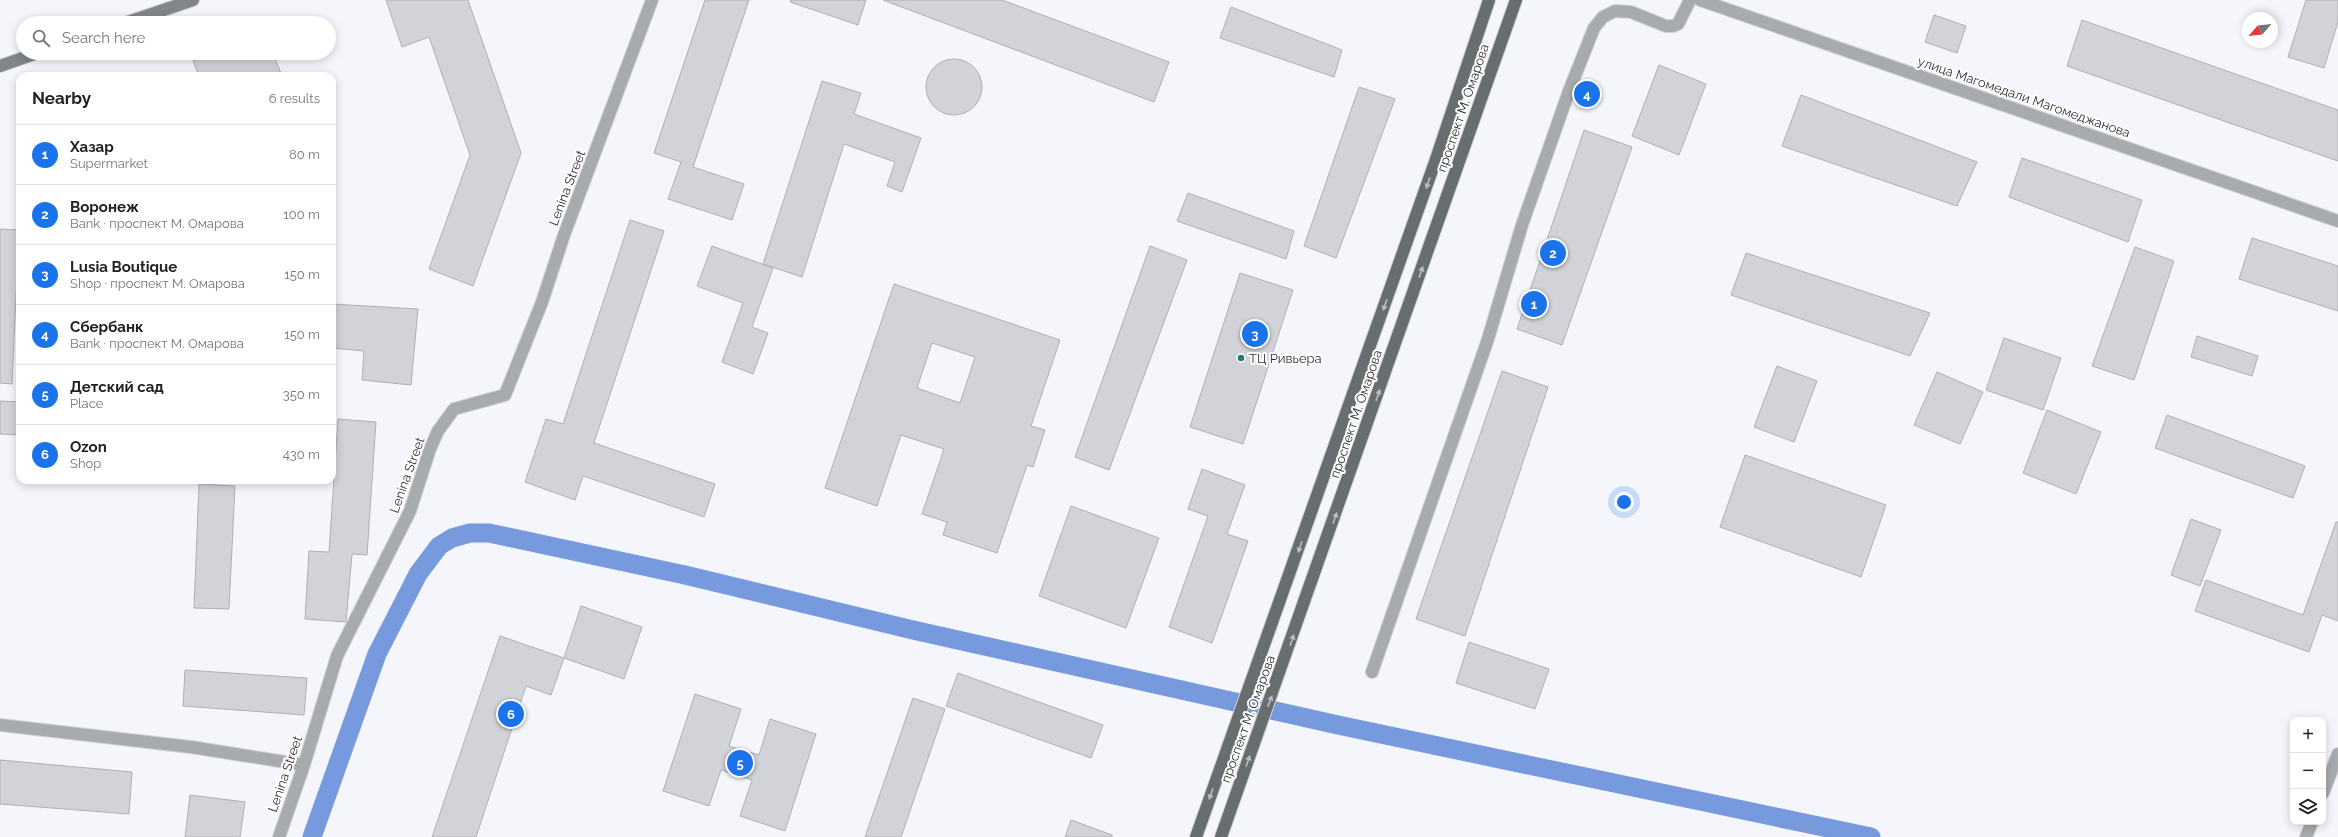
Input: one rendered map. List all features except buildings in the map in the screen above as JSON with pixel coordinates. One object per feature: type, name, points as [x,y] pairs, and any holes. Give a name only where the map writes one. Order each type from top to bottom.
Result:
[{"type":"main road","points":[[145,16],[193,0]]},
{"type":"main road","name":"проспект М. Омарова","points":[[1196,837],[1436,159],[1490,0]]},
{"type":"main road","name":"проспект М. Омарова","points":[[1221,837],[1279,677],[1516,0]]},
{"type":"main road","points":[[0,66],[17,60]]},
{"type":"street","name":"Lenina Street","points":[[279,837],[304,765],[337,656],[410,511],[438,430],[454,409],[505,394],[542,302],[564,235],[652,0]]},
{"type":"street","points":[[1372,672],[1488,339],[1522,225],[1569,91],[1594,28],[1603,17],[1615,11],[1631,12],[1666,26],[1673,26],[1678,24],[1690,0]]},
{"type":"street","name":"улица Магомедали Магомеджановa","points":[[1700,0],[2338,221]]},
{"type":"street","points":[[0,725],[191,747],[304,765]]},
{"type":"street","points":[[2325,789],[2338,754]]},
{"type":"street","points":[[2306,837],[2311,825]]},
{"type":"waterway","points":[[312,837],[377,654],[418,574],[439,546],[452,538],[470,533],[489,533],[685,575],[913,630],[1338,725],[1871,837]]},
{"type":"place","name":"Сбербанк","points":[[1587,94]]},
{"type":"place","name":"Воронеж","points":[[1553,253]]},
{"type":"place","name":"Хазар","points":[[1534,304]]},
{"type":"place","name":"Lusia Boutique","points":[[1255,334]]},
{"type":"place","name":"ТЦ Ривьера","points":[[1241,358]]},
{"type":"place","name":"Ozon","points":[[511,714]]},
{"type":"place","name":"Детский сад","points":[[740,763]]}]
